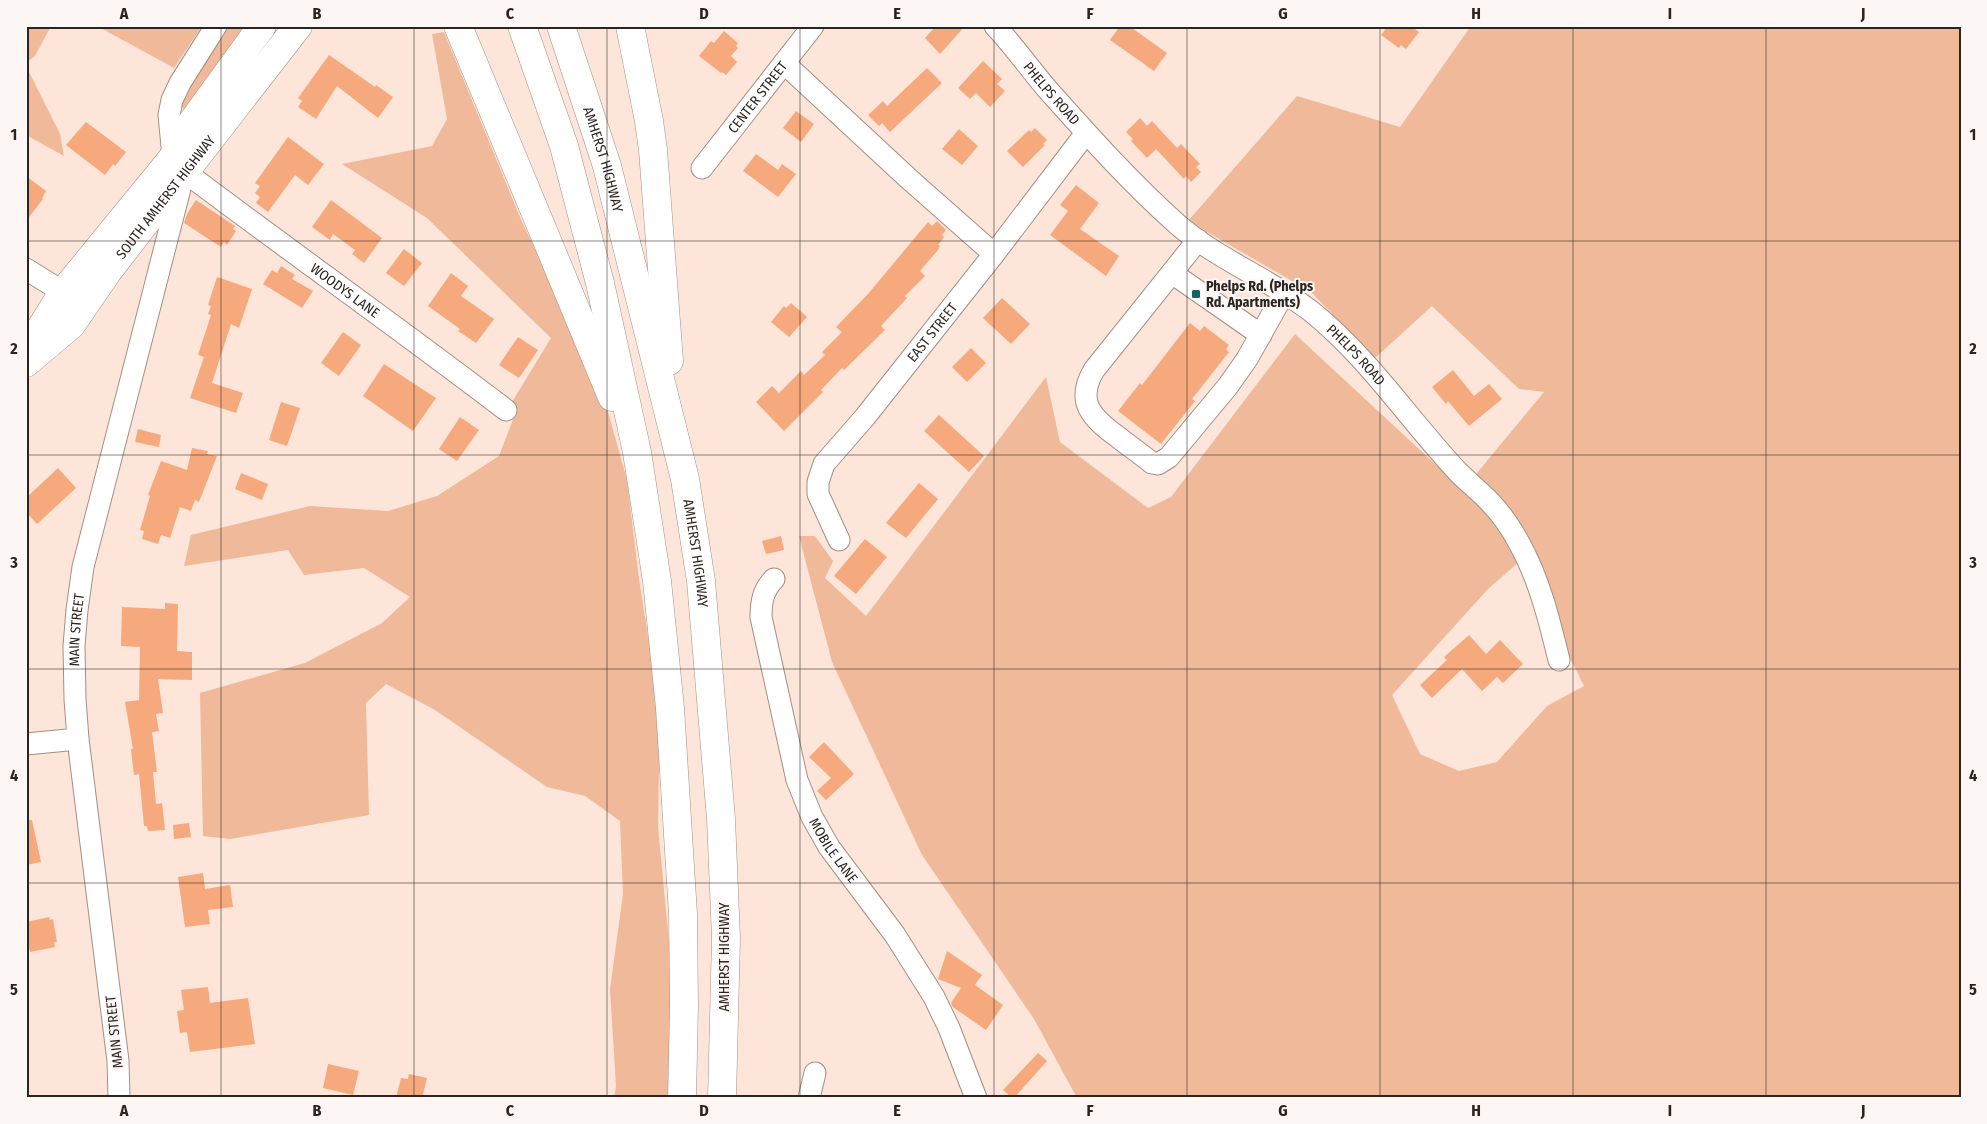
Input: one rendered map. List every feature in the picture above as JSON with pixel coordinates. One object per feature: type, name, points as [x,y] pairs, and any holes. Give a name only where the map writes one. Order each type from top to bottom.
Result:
[{"type":"main road","points":[[179,165],[190,125],[262,26]]},
{"type":"main road","name":"SOUTH AMHERST HIGHWAY","points":[[26,363],[71,325],[179,165],[194,133],[272,26]]},
{"type":"main road","name":"SOUTH AMHERST HIGHWAY","points":[[26,352],[63,292],[179,165],[298,26]]},
{"type":"main road","points":[[458,26],[610,392],[646,519]]},
{"type":"main road","points":[[522,26],[564,146],[600,283],[637,452],[657,580],[671,718],[683,914],[682,1098]]},
{"type":"main road","name":"AMHERST HIGHWAY","points":[[561,26],[607,166],[685,479],[702,590],[721,819],[726,938],[722,1098]]},
{"type":"main road","points":[[630,26],[652,140],[669,361],[685,479]]},
{"type":"street","name":"MAIN STREET","points":[[119,1098],[118,1061],[78,739],[74,646],[77,610],[83,567],[179,165],[169,115],[172,100],[180,83],[216,26]]},
{"type":"street","name":"CENTER STREET","points":[[702,168],[813,26]]},
{"type":"street","name":"PHELPS ROAD","points":[[995,26],[1086,133],[1129,180],[1179,226],[1198,240],[1284,293],[1311,312],[1342,339],[1459,473],[1488,500],[1518,541],[1531,566],[1547,610],[1559,660]]},
{"type":"street","points":[[784,63],[909,179],[994,254]]},
{"type":"street","name":"EAST STREET","points":[[839,540],[818,494],[818,482],[824,464],[865,417],[994,254],[1086,133]]},
{"type":"street","name":"WOODYS LANE","points":[[179,165],[278,243],[422,345],[506,410]]},
{"type":"street","points":[[1198,240],[1094,370],[1086,387],[1087,402],[1092,415],[1152,463],[1158,464],[1169,457],[1228,386],[1261,335],[1284,293]]},
{"type":"street","points":[[26,269],[63,292]]},
{"type":"street","points":[[1172,273],[1261,335]]},
{"type":"street","name":"MOBILE LANE","points":[[774,579],[763,594],[761,617],[797,780],[812,818],[828,847],[895,935],[934,997],[949,1028],[976,1098]]},
{"type":"street","points":[[26,744],[78,739]]},
{"type":"street","points":[[809,1098],[814,1073]]},
{"type":"shaded area","points":[[26,26],[51,26],[35,56],[26,63]]},
{"type":"shaded area","points":[[97,26],[202,26],[174,68]]},
{"type":"shaded area","points":[[223,26],[252,26],[185,110],[182,107],[182,96]]},
{"type":"shaded area","points":[[1471,26],[1961,26],[1961,1098],[1077,1098],[1034,1019],[922,855],[832,662],[799,536],[815,536],[833,561],[825,578],[866,616],[1046,377],[1060,442],[1148,508],[1171,497],[1295,334],[1463,490],[1544,392],[1519,389],[1432,306],[1375,358],[1311,292],[1188,221],[1297,96],[1400,127]],"holes":[[[1535,548],[1569,656],[1584,686],[1547,706],[1497,762],[1459,771],[1420,754],[1392,695],[1488,589]]]},
{"type":"shaded area","points":[[444,32],[522,222],[574,328],[603,394],[627,480],[639,579],[660,713],[658,827],[672,973],[668,1098],[614,1098],[616,1086],[610,989],[623,894],[620,821],[585,796],[547,787],[435,710],[386,684],[366,703],[369,815],[230,839],[203,836],[200,693],[305,663],[382,623],[410,597],[364,568],[304,575],[288,550],[184,566],[191,535],[310,506],[388,511],[437,496],[499,456],[517,409],[512,402],[551,338],[427,218],[342,164],[432,146],[447,119],[432,34]]},
{"type":"shaded area","points":[[26,66],[60,134],[64,156],[26,135]]},
{"type":"building","points":[[936,26],[965,26],[940,54],[925,38]]},
{"type":"building","points":[[1120,26],[1129,26],[1167,53],[1154,71],[1110,40]]},
{"type":"building","points":[[1388,26],[1411,26],[1419,32],[1406,49],[1401,45],[1399,48],[1381,35]]},
{"type":"building","points":[[724,31],[738,43],[736,46],[738,48],[731,56],[737,62],[726,75],[699,56],[711,41],[714,43]]},
{"type":"building","points":[[329,55],[375,87],[376,85],[393,97],[378,118],[337,86],[316,119],[298,107],[302,101],[298,98]]},
{"type":"building","points":[[983,61],[1002,79],[997,84],[1005,91],[990,107],[976,93],[970,99],[958,88]]},
{"type":"building","points":[[927,68],[942,83],[890,132],[882,123],[879,126],[868,115],[883,101],[887,106]]},
{"type":"building","points":[[796,111],[814,124],[801,142],[783,128]]},
{"type":"building","points":[[1140,118],[1147,126],[1152,121],[1177,148],[1181,144],[1200,164],[1196,167],[1201,172],[1191,182],[1186,176],[1184,179],[1156,149],[1147,158],[1131,141],[1133,139],[1126,132]]},
{"type":"building","points":[[86,122],[126,152],[115,166],[113,164],[105,175],[66,145]]},
{"type":"building","points":[[1035,128],[1047,140],[1043,144],[1045,145],[1023,167],[1007,151],[1029,130],[1031,132]]},
{"type":"building","points":[[959,129],[978,146],[962,165],[942,149]]},
{"type":"building","points":[[288,137],[324,164],[308,185],[295,175],[268,212],[256,203],[260,197],[255,193],[260,186],[255,183]]},
{"type":"building","points":[[756,154],[778,170],[782,164],[796,174],[778,197],[743,171]]},
{"type":"building","points":[[26,176],[46,191],[43,199],[26,221]]},
{"type":"building","points":[[1076,185],[1099,203],[1080,229],[1119,256],[1106,276],[1050,235],[1068,211],[1060,205]]},
{"type":"building","points":[[196,200],[235,226],[233,229],[236,231],[227,245],[224,242],[221,247],[184,223],[187,214]]},
{"type":"building","points":[[331,200],[382,238],[364,263],[352,254],[355,250],[333,234],[330,240],[312,227]]},
{"type":"building","points":[[937,221],[946,230],[942,235],[944,237],[938,245],[940,246],[938,250],[920,271],[925,276],[905,296],[907,298],[881,326],[885,330],[844,370],[842,368],[821,390],[823,392],[784,431],[756,402],[772,386],[779,393],[801,371],[804,375],[825,355],[822,352],[842,332],[836,327],[868,294],[928,222],[932,226]]},
{"type":"building","points":[[404,249],[422,263],[404,286],[386,273]]},
{"type":"building","points":[[281,266],[295,275],[292,279],[313,291],[302,308],[263,284],[272,270],[277,273]]},
{"type":"building","points":[[451,273],[468,286],[461,296],[494,319],[476,343],[428,306]]},
{"type":"building","points":[[217,277],[252,289],[239,328],[231,324],[212,383],[243,393],[236,413],[190,398],[204,357],[198,355],[211,315],[208,314],[211,306],[208,305]]},
{"type":"building","points":[[1002,298],[1030,324],[1011,344],[983,318]]},
{"type":"building","points":[[791,303],[807,317],[789,337],[771,322],[784,306],[786,308]]},
{"type":"building","points":[[1190,323],[1200,331],[1204,326],[1229,345],[1226,349],[1229,352],[1192,399],[1195,401],[1161,444],[1118,411],[1140,383],[1142,385]]},
{"type":"building","points":[[343,332],[361,345],[339,376],[321,363]]},
{"type":"building","points":[[518,337],[538,350],[519,378],[499,365]]},
{"type":"building","points":[[971,348],[986,363],[967,382],[952,367]]},
{"type":"building","points":[[384,364],[436,398],[413,431],[363,396]]},
{"type":"building","points":[[1453,370],[1474,396],[1489,384],[1502,399],[1469,426],[1448,401],[1446,404],[1432,387]]},
{"type":"building","points":[[281,402],[300,408],[287,446],[269,440]]},
{"type":"building","points":[[939,415],[984,456],[969,472],[924,431]]},
{"type":"building","points":[[460,417],[479,430],[457,461],[439,449]]},
{"type":"building","points":[[138,429],[161,435],[159,447],[135,442]]},
{"type":"building","points":[[192,448],[208,451],[207,454],[217,456],[199,502],[195,500],[191,511],[180,507],[170,538],[161,535],[158,544],[142,539],[144,531],[140,530],[150,496],[148,495],[161,461],[187,470]]},
{"type":"building","points":[[58,468],[76,488],[37,524],[26,512],[26,498]]},
{"type":"building","points":[[241,473],[268,484],[262,500],[235,489]]},
{"type":"building","points":[[919,483],[938,499],[906,538],[886,523]]},
{"type":"building","points":[[781,536],[784,550],[766,554],[762,541]]},
{"type":"building","points":[[865,539],[887,557],[856,594],[834,576]]},
{"type":"building","points":[[165,603],[178,604],[177,651],[192,652],[192,680],[158,679],[163,713],[156,714],[159,731],[152,732],[157,772],[153,772],[156,804],[162,803],[165,830],[148,831],[147,826],[144,826],[139,774],[134,775],[131,749],[133,749],[125,702],[139,700],[140,647],[121,646],[122,607],[165,609]]},
{"type":"building","points":[[1469,635],[1486,654],[1500,640],[1523,664],[1503,683],[1497,677],[1482,691],[1462,669],[1432,698],[1420,685],[1447,660],[1444,657]]},
{"type":"building","points":[[824,742],[854,774],[826,800],[817,791],[831,778],[809,757]]},
{"type":"building","points":[[26,820],[32,820],[41,862],[26,865]]},
{"type":"building","points":[[189,823],[191,837],[174,839],[173,825]]},
{"type":"building","points":[[203,873],[205,889],[230,885],[233,907],[208,910],[210,924],[185,927],[178,877]]},
{"type":"building","points":[[49,917],[50,920],[53,919],[57,942],[54,942],[55,947],[30,952],[26,934],[26,922]]},
{"type":"building","points":[[947,951],[982,975],[975,985],[1003,1005],[986,1030],[953,1007],[951,1003],[961,988],[938,979]]},
{"type":"building","points":[[208,987],[210,1003],[248,998],[255,1044],[190,1052],[187,1032],[180,1033],[177,1011],[184,1010],[181,990]]},
{"type":"building","points":[[1038,1053],[1047,1061],[1012,1098],[1003,1090]]},
{"type":"building","points":[[328,1064],[359,1071],[353,1095],[323,1088]]},
{"type":"building","points":[[409,1074],[427,1078],[422,1098],[396,1098],[401,1078],[408,1079]]},
{"type":"place","name":"Phelps Rd. (Phelps Rd. Apartments)","points":[[1196,294]]}]
